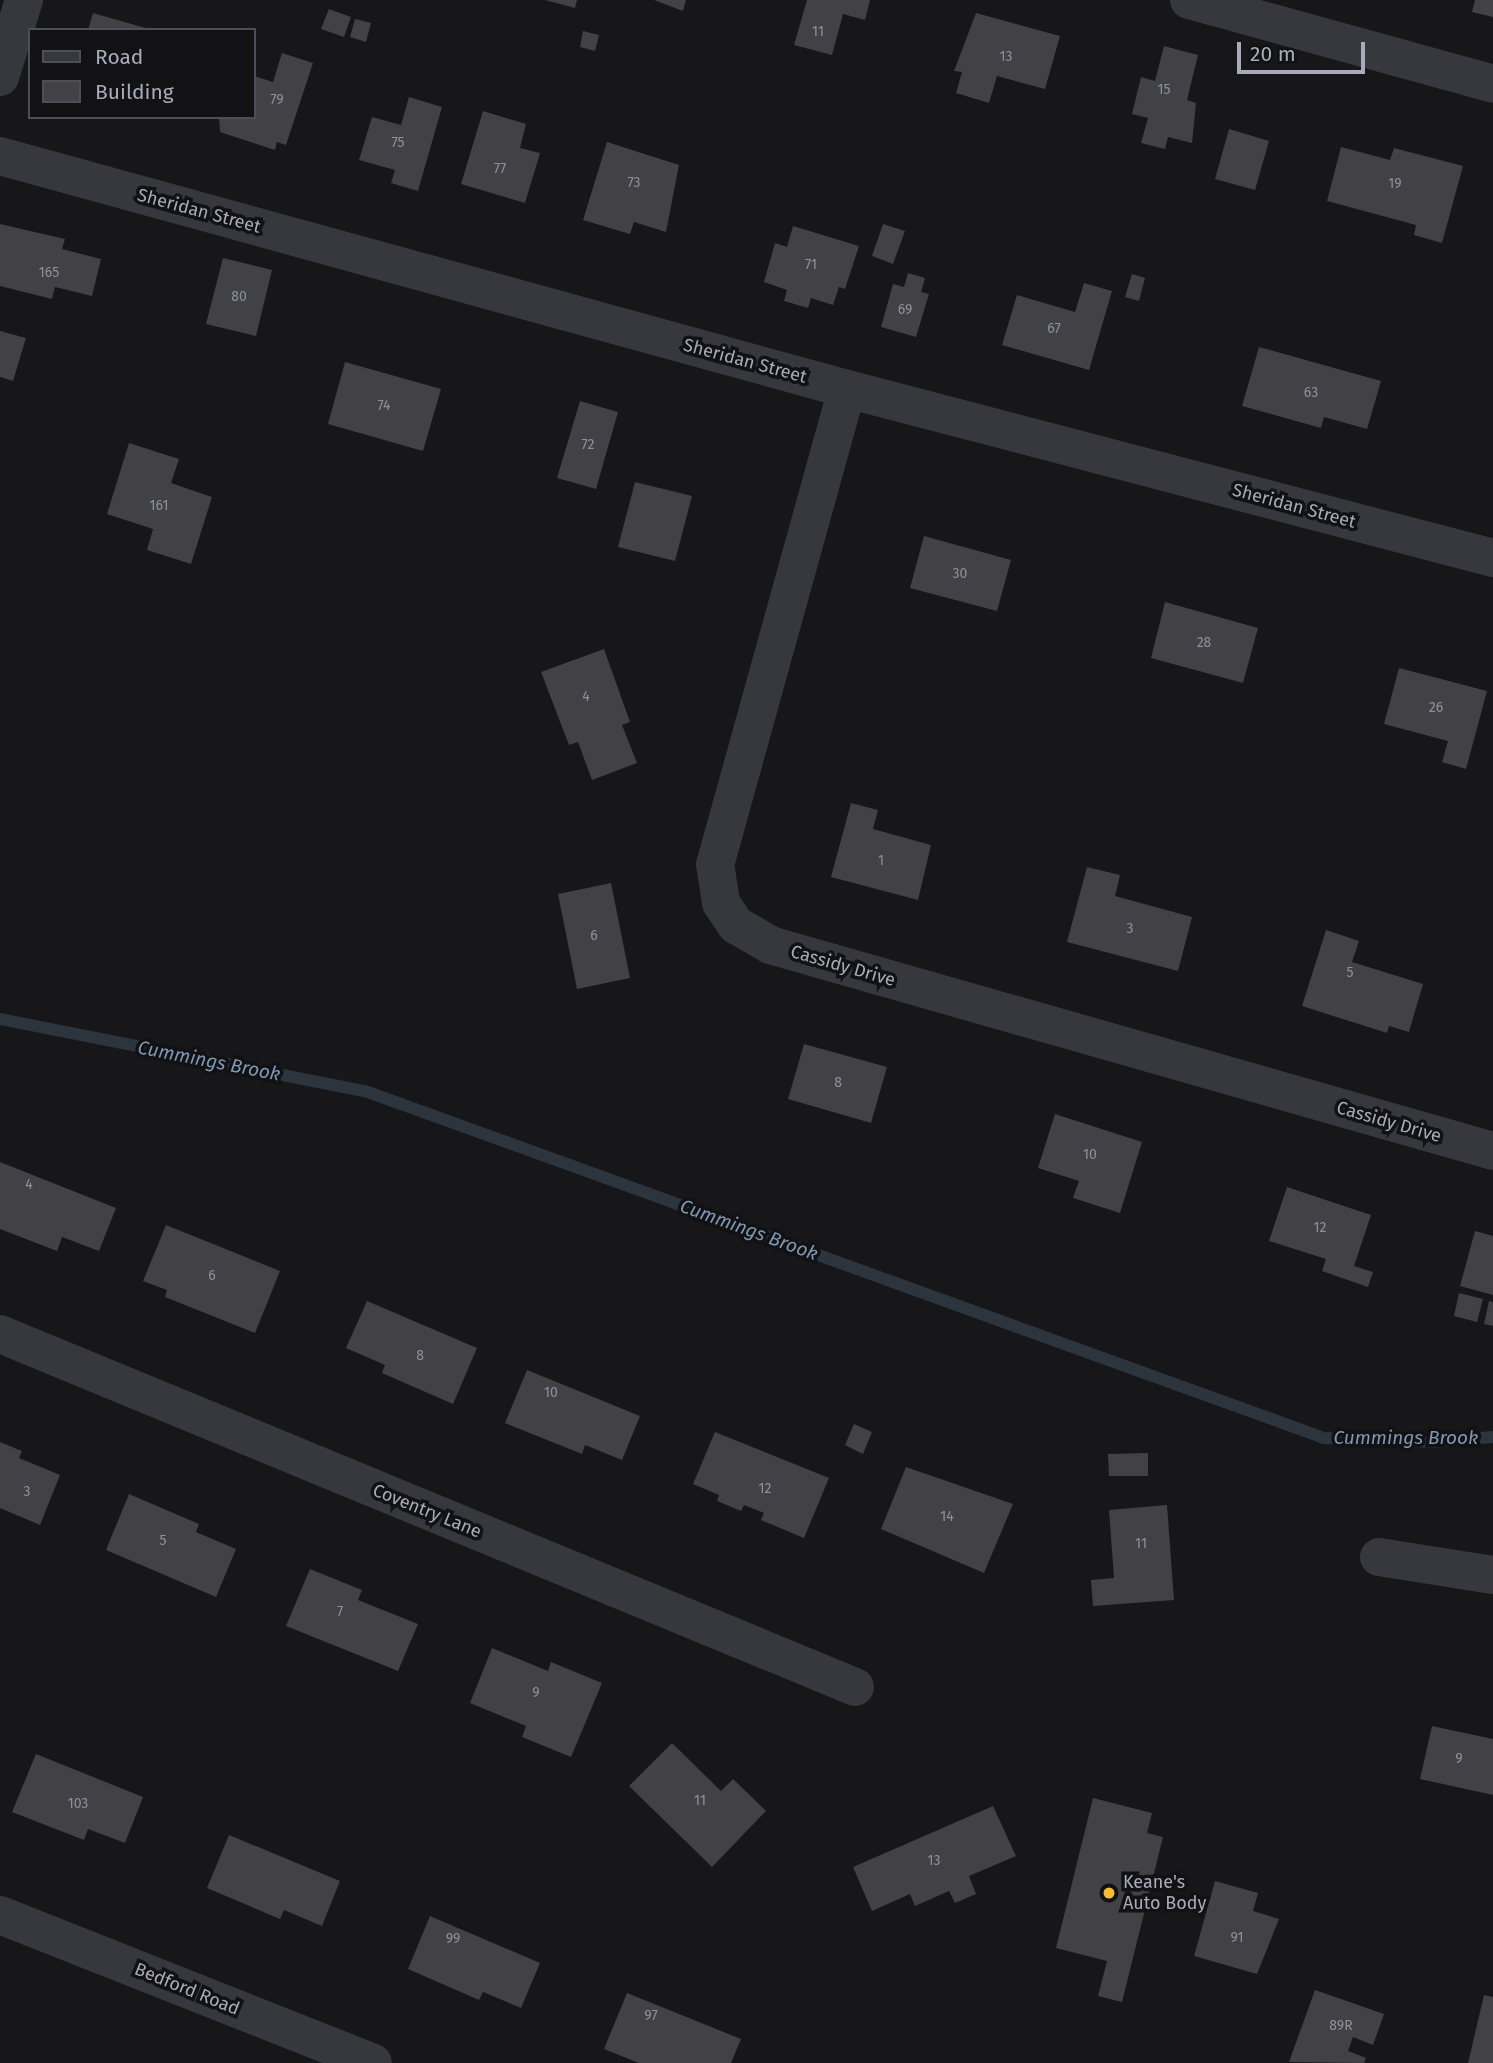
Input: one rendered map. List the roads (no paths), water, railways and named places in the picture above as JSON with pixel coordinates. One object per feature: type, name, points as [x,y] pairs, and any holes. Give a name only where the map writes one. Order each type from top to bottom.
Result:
[{"type":"street","points":[[0,77],[24,0]]},
{"type":"street","points":[[1189,0],[1493,84]]},
{"type":"street","name":"Sheridan Street","points":[[0,156],[847,390],[1493,558]]},
{"type":"street","name":"Cassidy Drive","points":[[847,390],[715,864],[721,903],[736,925],[770,945],[1493,1151]]},
{"type":"street","name":"Coventry Lane","points":[[0,1334],[855,1687]]},
{"type":"street","points":[[1378,1558],[1493,1575]]},
{"type":"street","name":"Bedford Road","points":[[0,1915],[373,2063]]},
{"type":"waterway","name":"Cummings Brook","points":[[0,1019],[365,1091],[1324,1438],[1434,1442],[1493,1437]]},
{"type":"place","name":"Keane's Auto Body","points":[[1109,1893]]}]
